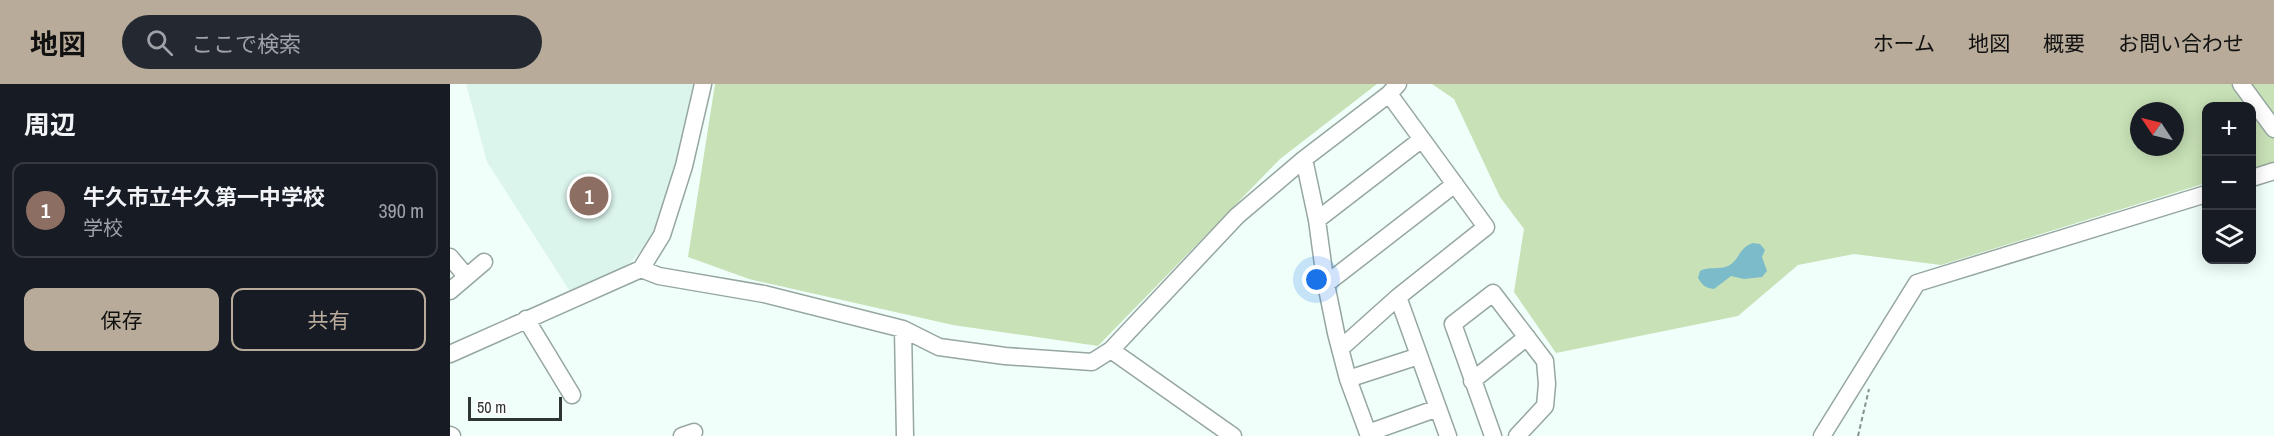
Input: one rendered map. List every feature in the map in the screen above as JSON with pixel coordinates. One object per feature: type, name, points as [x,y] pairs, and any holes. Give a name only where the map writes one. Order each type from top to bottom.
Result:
[{"type":"street","points":[[450,354],[641,269],[662,235],[684,166],[703,84]]},
{"type":"street","points":[[2241,84],[2274,129]]},
{"type":"street","points":[[641,269],[659,276],[764,294],[903,329],[939,347],[1005,356],[1092,362],[1111,350],[1237,216],[1304,159],[1393,89],[1422,139],[1486,227],[1398,297],[1341,348]]},
{"type":"street","points":[[1317,220],[1422,139]]},
{"type":"street","points":[[1304,159],[1317,220],[1326,284],[1348,379],[1369,435],[1437,408]]},
{"type":"street","points":[[2256,177],[2274,171]]},
{"type":"street","points":[[1326,284],[1455,184]]},
{"type":"street","points":[[1822,436],[1917,283],[2202,195]]},
{"type":"street","points":[[450,257],[466,276]]},
{"type":"street","points":[[450,291],[484,262]]},
{"type":"street","points":[[1493,436],[1453,324],[1493,293],[1545,361],[1547,384],[1545,406],[1517,436]]},
{"type":"street","points":[[1398,297],[1448,436]]},
{"type":"street","points":[[526,319],[572,395]]},
{"type":"street","points":[[903,329],[905,436]]},
{"type":"street","points":[[1472,381],[1527,337]]},
{"type":"street","points":[[1111,350],[1233,436]]},
{"type":"street","points":[[1348,379],[1419,356]]},
{"type":"path","points":[[1858,436],[1871,381]]},
{"type":"shaded area","points":[[466,84],[695,84],[659,231],[629,264],[571,293],[487,162]]},
{"type":"green space","points":[[715,84],[1377,84],[1280,159],[1098,346],[953,325],[749,279],[688,257]]},
{"type":"green space","points":[[1432,84],[2274,84],[2274,163],[2256,169],[2256,102],[2202,102],[2202,184],[1941,265],[1854,254],[1798,265],[1738,316],[1556,353],[1514,292],[1524,229],[1500,197],[1454,99]]},
{"type":"water","points":[[1753,243],[1760,244],[1765,250],[1762,257],[1767,271],[1762,277],[1744,279],[1731,276],[1714,289],[1705,286],[1700,281],[1698,278],[1700,271],[1728,266],[1735,261],[1744,248]]},
{"type":"place","name":"牛久市立牛久第一中学校","points":[[589,196]]}]
